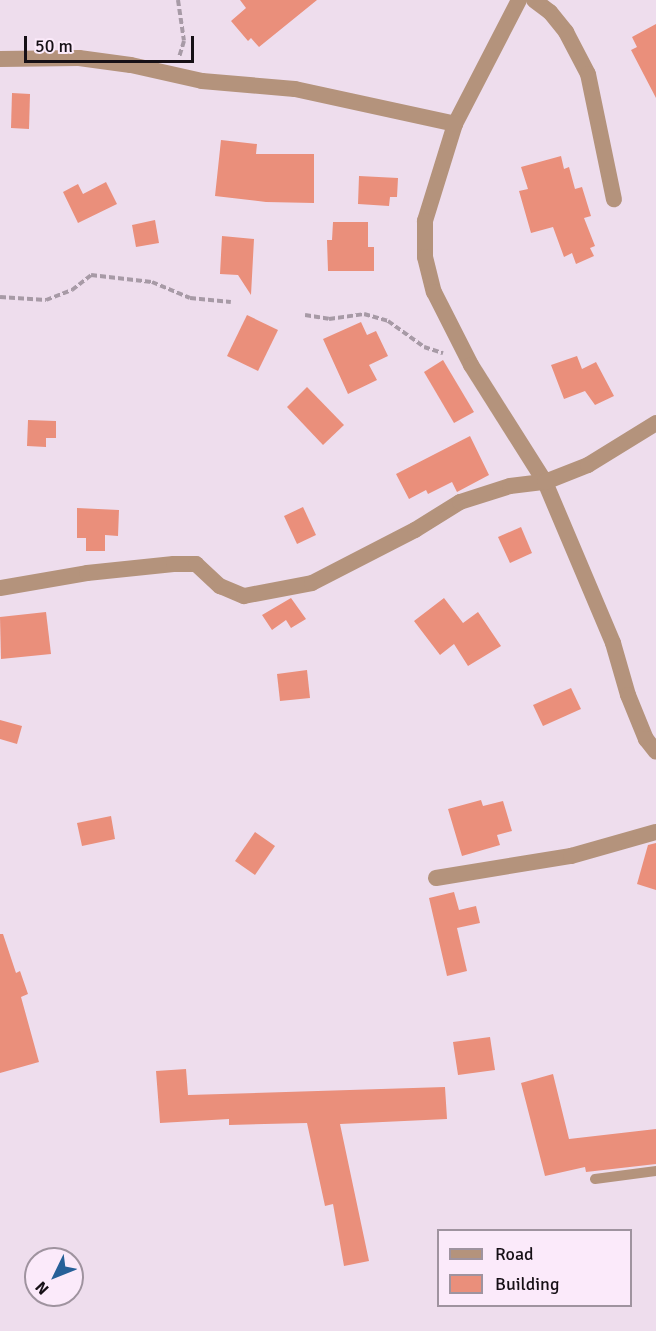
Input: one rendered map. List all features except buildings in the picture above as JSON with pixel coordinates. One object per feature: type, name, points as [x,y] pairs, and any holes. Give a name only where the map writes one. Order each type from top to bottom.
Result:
[{"type":"street","points":[[519,0],[455,124],[425,221],[424,257],[434,291],[471,365],[545,482],[613,643],[628,695],[646,739],[656,752]]},
{"type":"street","points":[[534,0],[550,12],[566,32],[588,74],[614,199]]},
{"type":"street","points":[[0,59],[79,58],[131,65],[202,81],[295,89],[455,124]]},
{"type":"street","points":[[0,588],[87,573],[174,564],[196,564],[220,586],[244,596],[312,583],[415,530],[460,502],[510,486],[545,482],[588,465],[656,423]]},
{"type":"street","points":[[436,878],[571,856],[656,832]]},
{"type":"lane","points":[[595,1179],[656,1171]]},
{"type":"path","points":[[172,74],[184,41],[178,0]]},
{"type":"path","points":[[0,297],[46,300],[72,290],[91,275],[132,282],[152,282],[190,298],[231,302]]},
{"type":"path","points":[[306,315],[329,319],[364,314],[388,321],[424,347],[471,365]]}]
